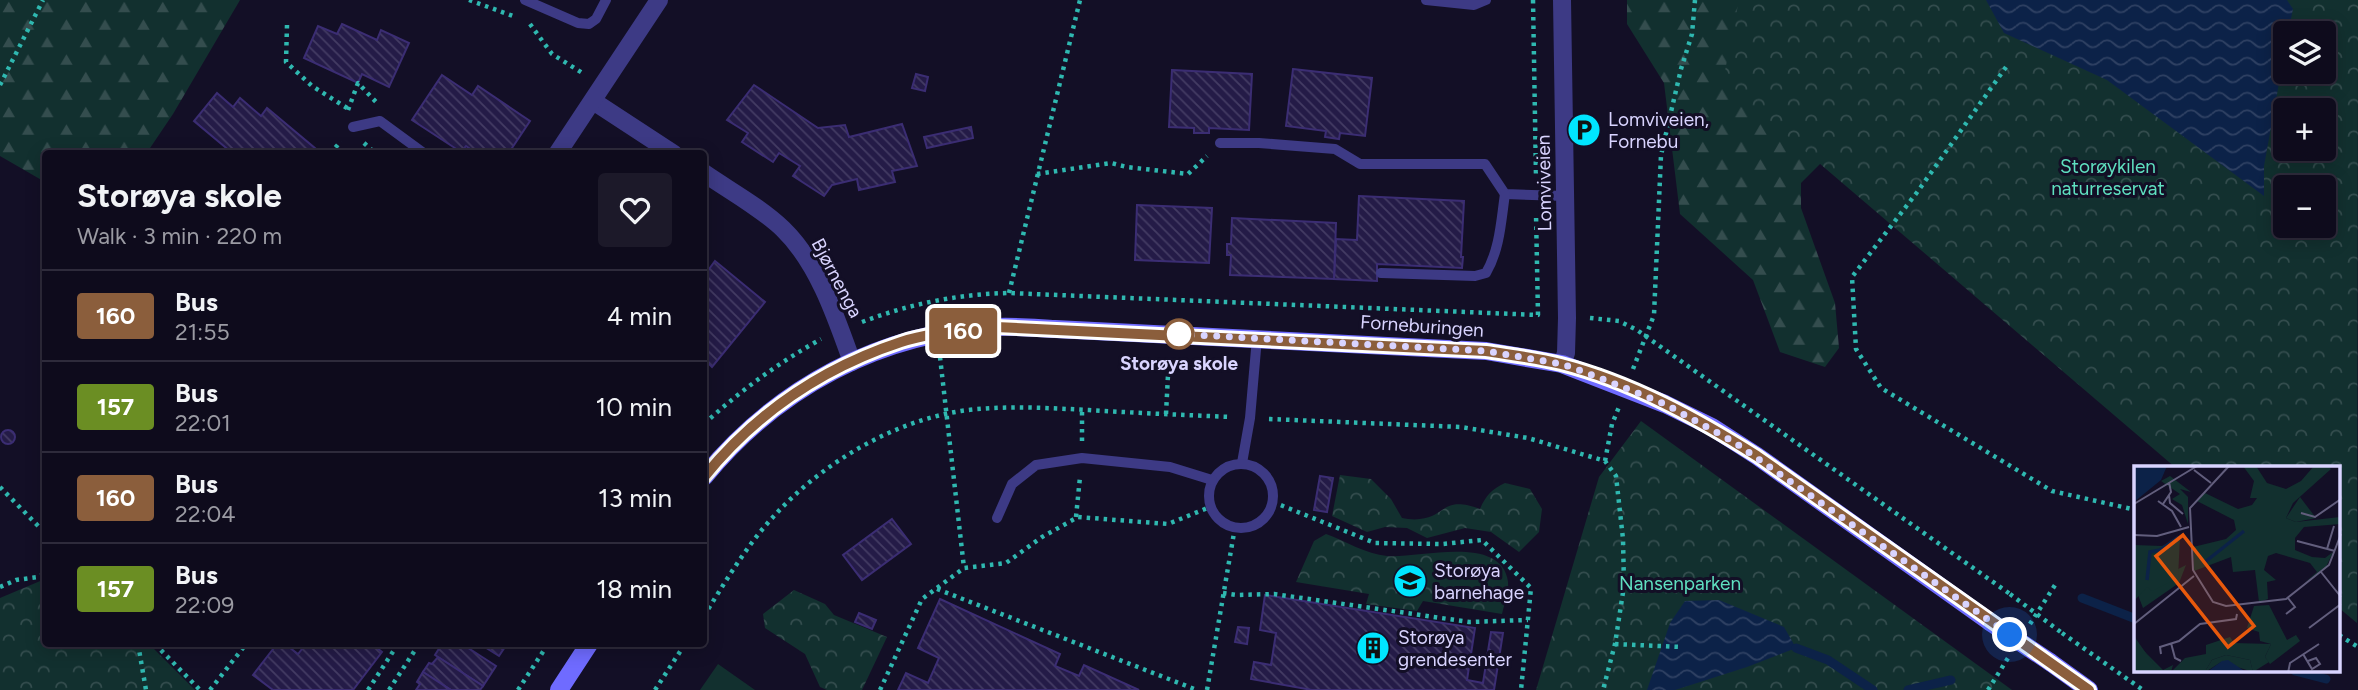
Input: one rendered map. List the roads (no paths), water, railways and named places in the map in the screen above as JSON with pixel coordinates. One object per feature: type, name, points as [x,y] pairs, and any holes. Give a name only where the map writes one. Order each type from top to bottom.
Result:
[{"type":"street","points":[[560,150],[659,0]]},
{"type":"street","name":"Lomviveien","points":[[1562,0],[1567,318],[1566,353],[1562,364]]},
{"type":"street","points":[[593,101],[668,150]]},
{"type":"street","name":"Bjørnenga","points":[[707,175],[783,228],[808,261],[841,330],[852,362]]},
{"type":"street","name":"Forneburingen","points":[[707,473],[722,454],[761,417],[802,387],[852,362],[902,342],[946,333],[996,327],[1486,351],[1562,364],[1646,396],[1712,427],[2089,690]]},
{"type":"street","points":[[559,690],[587,647]]},
{"type":"lane","points":[[525,0],[578,23],[589,23],[596,19],[606,0]]},
{"type":"lane","points":[[1426,0],[1474,5],[1486,0]]},
{"type":"lane","points":[[354,127],[380,121],[420,150]]},
{"type":"lane","points":[[1220,143],[1335,149],[1360,164],[1485,164],[1505,194],[1498,244],[1486,273],[1475,276],[1381,273]]},
{"type":"lane","points":[[1505,194],[1565,196]]},
{"type":"lane","points":[[1242,463],[1251,418],[1257,338]]},
{"type":"lane","points":[[997,518],[1012,484],[1036,465],[1082,458],[1170,467],[1212,480]]},
{"type":"lane","points":[[1242,463],[1255,466],[1266,475],[1272,488],[1273,502],[1267,514],[1257,524],[1243,528],[1230,526],[1218,519],[1210,507],[1208,494],[1212,480],[1224,467],[1242,463]]},
{"type":"water","points":[[1986,0],[2287,0],[2293,9],[2290,21],[2273,21],[2273,84],[2279,84],[2276,98],[2273,98],[2273,116],[2264,166],[2264,196],[2107,80],[2004,33]]},
{"type":"water","points":[[1719,600],[1784,627],[1796,648],[1675,690],[1647,690],[1670,623],[1685,601]]},
{"type":"waterway","points":[[2082,598],[2134,618]]},
{"type":"waterway","points":[[1796,648],[1828,660],[1873,690]]},
{"type":"waterway","points":[[2299,672],[2326,679]]},
{"type":"waterway","points":[[1908,690],[1951,680]]},
{"type":"place","name":"Lomviveien, Fornebu","points":[[1584,130]]},
{"type":"place","name":"Storøya skole","points":[[1179,334]]},
{"type":"place","name":"Storøya barnehage","points":[[1410,581]]},
{"type":"place","name":"Storøya grendesenter","points":[[1373,648]]},
{"type":"park label","name":"Storøykilen naturreservat","points":[[2108,177]]},
{"type":"park label","name":"Nansenparken","points":[[1680,583]]}]
